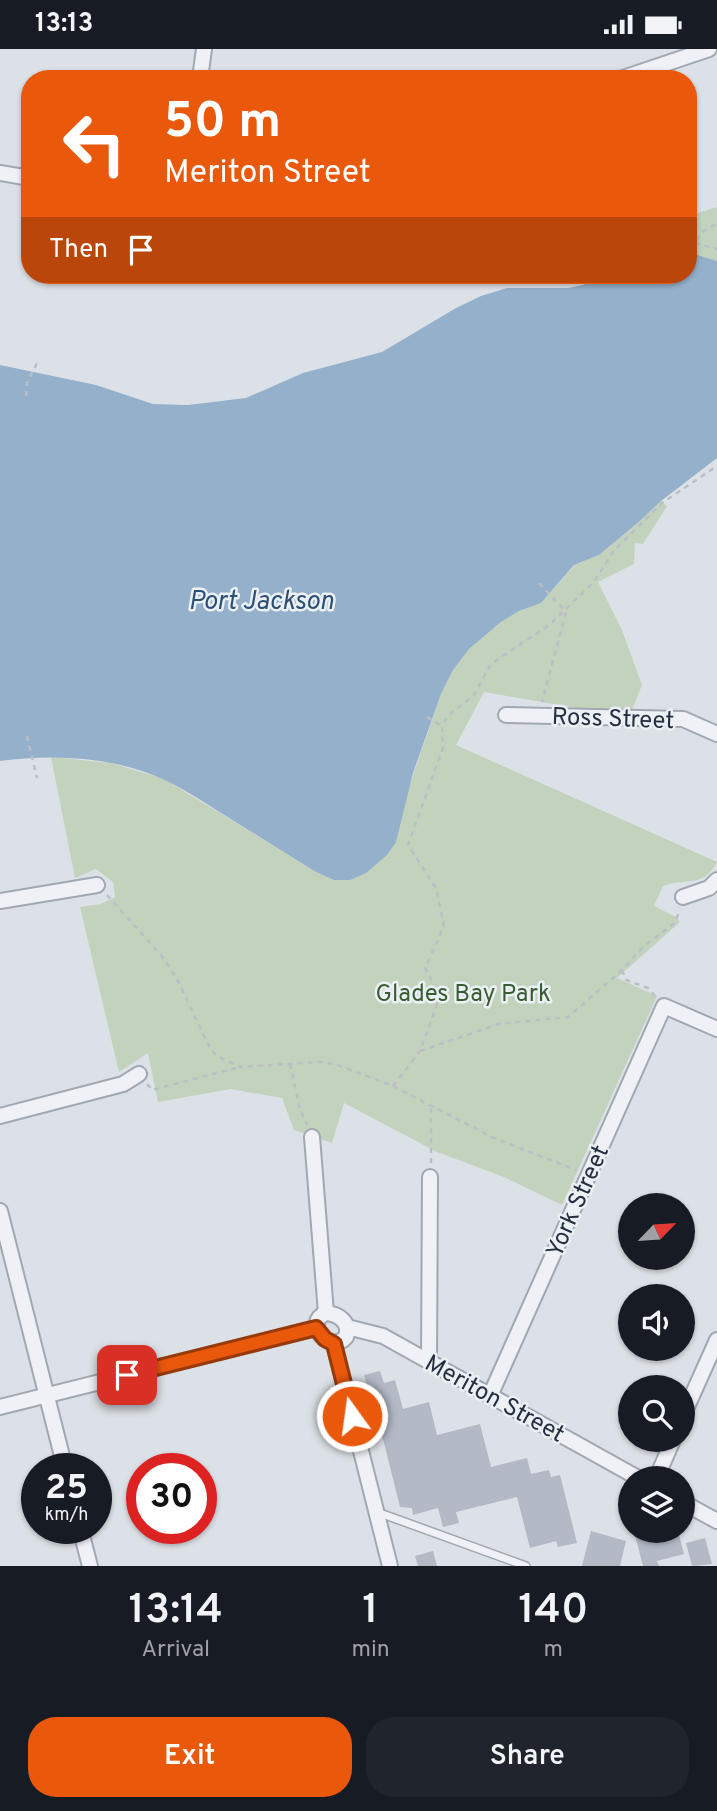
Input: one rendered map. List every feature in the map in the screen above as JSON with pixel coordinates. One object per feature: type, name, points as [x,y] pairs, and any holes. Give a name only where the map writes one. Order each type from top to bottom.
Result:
[{"type":"street","points":[[201,70],[204,49]]},
{"type":"street","points":[[647,70],[709,49]]},
{"type":"street","points":[[0,173],[21,176]]},
{"type":"street","name":"Ross Street","points":[[506,715],[683,719],[717,734]]},
{"type":"street","points":[[683,897],[709,888],[717,880]]},
{"type":"street","points":[[0,901],[97,884]]},
{"type":"street","points":[[664,1006],[717,1029]]},
{"type":"street","name":"York Street","points":[[490,1396],[664,1006]]},
{"type":"street","points":[[0,1116],[123,1084],[139,1074]]},
{"type":"street","points":[[312,1137],[327,1313]]},
{"type":"street","points":[[429,1362],[430,1177]]},
{"type":"street","points":[[0,1211],[61,1453]]},
{"type":"street","points":[[334,1344],[346,1337],[347,1327],[343,1320],[334,1314],[320,1315],[316,1328],[325,1339],[334,1344],[390,1566]]},
{"type":"street","name":"Meriton Street","points":[[347,1327],[383,1336],[618,1467]]},
{"type":"street","points":[[0,1407],[316,1328]]},
{"type":"street","points":[[695,1389],[717,1340]]},
{"type":"street","points":[[695,1509],[717,1521]]},
{"type":"street","points":[[84,1544],[90,1566]]},
{"type":"lane","points":[[377,1512],[526,1566]]},
{"type":"path","points":[[697,239],[701,232],[717,224]]},
{"type":"path","points":[[697,244],[717,249]]},
{"type":"path","points":[[26,396],[27,383],[39,359]]},
{"type":"path","points":[[393,1086],[420,1051],[440,997],[425,968],[444,926],[436,888],[408,845],[443,748],[442,726],[448,716],[474,695],[491,664],[548,626],[593,583],[613,552],[662,503],[717,466]]},
{"type":"path","points":[[538,716],[566,612],[539,583]]},
{"type":"path","points":[[427,717],[442,726]]},
{"type":"path","points":[[27,736],[37,778]]},
{"type":"path","points":[[97,884],[169,966],[211,1050],[219,1058],[240,1067]]},
{"type":"path","points":[[420,1051],[499,1024],[568,1017],[622,970],[644,946],[676,923],[683,897]]},
{"type":"path","points":[[622,970],[626,980],[648,988],[664,1006]]},
{"type":"path","points":[[290,1064],[300,1109],[312,1137]]},
{"type":"path","points":[[139,1074],[152,1090],[240,1067],[335,1064],[393,1086],[492,1137],[563,1164],[588,1177]]},
{"type":"path","points":[[430,1177],[431,1106]]},
{"type":"green space","points":[[717,207],[717,261],[697,255],[697,213]]},
{"type":"green space","name":"Glades Bay Park","points":[[661,501],[667,506],[643,544],[635,543],[634,564],[598,582],[622,630],[642,685],[629,717],[484,692],[456,745],[717,862],[706,876],[700,879],[663,886],[654,906],[676,917],[680,922],[617,978],[657,996],[562,1205],[504,1177],[437,1152],[344,1103],[332,1143],[294,1130],[282,1098],[231,1089],[158,1102],[148,1053],[119,1072],[80,907],[101,904],[115,897],[113,882],[96,869],[75,878],[51,757],[111,763],[164,779],[316,872],[334,880],[408,790],[441,694],[453,670],[469,649],[501,622],[519,611],[541,603],[575,565],[599,555]]},
{"type":"water","name":"Port Jackson","points":[[697,255],[717,261],[717,458],[661,501],[599,555],[574,565],[541,603],[519,611],[501,622],[469,649],[453,670],[441,694],[413,773],[396,842],[387,855],[366,873],[350,880],[334,880],[316,872],[186,791],[139,770],[70,758],[0,761],[0,365],[96,385],[153,404],[188,405],[246,398],[303,373],[382,352],[481,296],[507,288],[568,288],[583,285],[697,284]]},
{"type":"building","points":[[380,1371],[384,1383],[395,1380],[403,1409],[429,1402],[437,1435],[480,1424],[491,1467],[527,1458],[531,1474],[549,1470],[551,1477],[560,1475],[577,1543],[558,1547],[556,1541],[530,1548],[517,1497],[456,1512],[459,1523],[443,1527],[438,1508],[413,1515],[412,1508],[400,1507],[364,1375]]},
{"type":"building","points":[[591,1531],[618,1539],[618,1543],[626,1543],[620,1566],[582,1566]]},
{"type":"building","points":[[705,1538],[712,1564],[692,1566],[686,1543],[695,1543],[695,1541]]},
{"type":"building","points":[[637,1543],[681,1543],[684,1554],[657,1561],[659,1566],[643,1566]]},
{"type":"building","points":[[433,1551],[437,1566],[418,1566],[415,1556]]},
{"type":"route","points":[[127,1375],[316,1328],[319,1334],[334,1344],[352,1416]]}]
